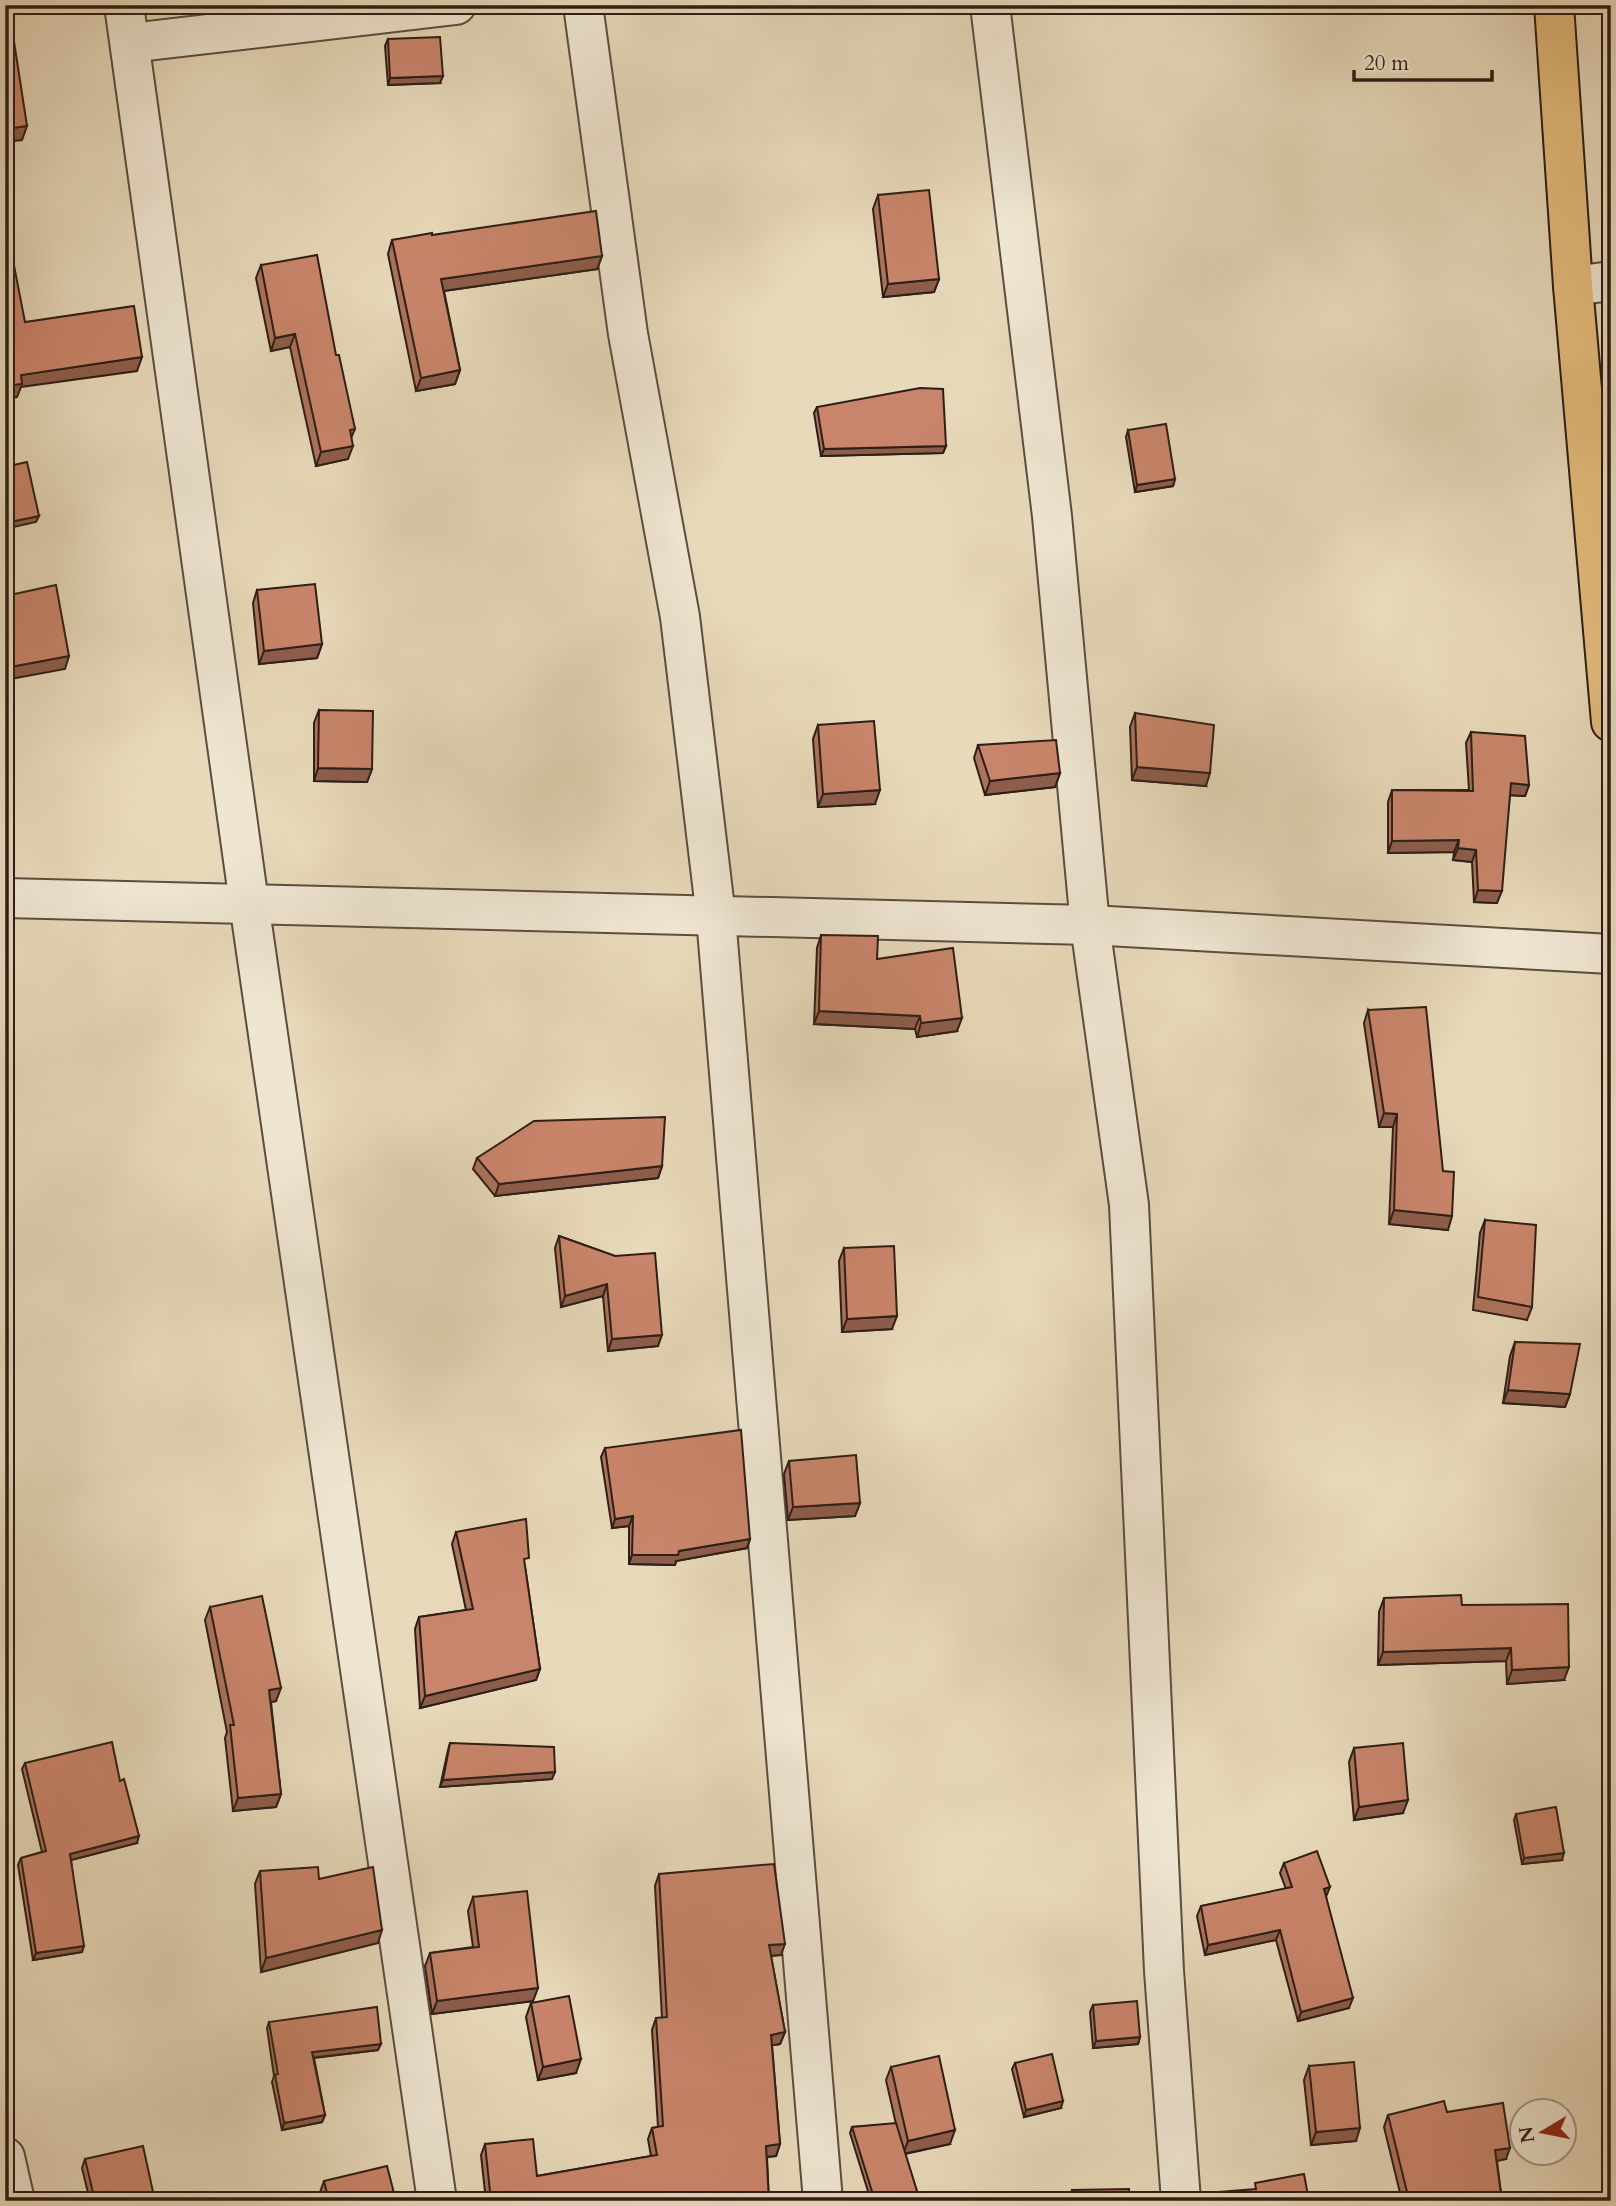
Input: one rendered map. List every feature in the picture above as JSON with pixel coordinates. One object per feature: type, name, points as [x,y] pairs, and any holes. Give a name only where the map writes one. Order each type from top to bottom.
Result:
[{"type":"main road","points":[[1554,5],[1573,286],[1611,722]]},
{"type":"street","points":[[124,5],[248,903],[437,2201]]},
{"type":"street","points":[[130,43],[456,5]]},
{"type":"street","points":[[583,5],[628,334],[680,617],[716,917],[823,2201]]},
{"type":"street","points":[[990,5],[1052,516],[1090,925],[1129,1205],[1164,1971],[1181,2201]]},
{"type":"street","points":[[1573,286],[1611,281]]},
{"type":"street","points":[[5,898],[1090,925],[1611,954]]},
{"type":"street","points":[[5,2157],[15,2201]]},
{"type":"building","points":[[13,35],[27,126],[5,129],[5,37]]},
{"type":"building","points":[[440,37],[443,76],[390,78],[388,39]]},
{"type":"building","points":[[929,190],[939,279],[888,284],[878,195]]},
{"type":"building","points":[[596,211],[602,256],[441,279],[460,370],[421,378],[392,240]]},
{"type":"building","points":[[5,219],[25,322],[134,306],[142,357],[21,375],[22,384],[5,386]]},
{"type":"building","points":[[317,255],[336,355],[339,355],[355,429],[350,430],[353,446],[321,452],[295,334],[275,338],[261,265]]},
{"type":"building","points":[[920,388],[943,389],[946,446],[824,449],[817,407]]},
{"type":"building","points":[[1166,424],[1175,479],[1137,485],[1128,430]]},
{"type":"building","points":[[27,462],[39,516],[5,523],[5,467]]},
{"type":"building","points":[[315,584],[322,644],[264,651],[257,590]]},
{"type":"building","points":[[56,585],[69,656],[5,668],[5,596]]},
{"type":"building","points":[[319,710],[373,711],[372,769],[318,768]]},
{"type":"building","points":[[1135,713],[1214,725],[1210,773],[1137,767]]},
{"type":"building","points":[[874,721],[880,790],[823,794],[818,725]]},
{"type":"building","points":[[1471,732],[1525,736],[1529,785],[1511,783],[1502,891],[1478,890],[1476,850],[1458,848],[1459,840],[1392,841],[1392,790],[1473,791]]},
{"type":"building","points":[[1056,740],[1060,773],[990,781],[978,745]]},
{"type":"building","points":[[821,935],[878,936],[877,959],[953,948],[962,1018],[921,1023],[920,1016],[819,1011]]},
{"type":"building","points":[[1426,1007],[1443,1171],[1454,1172],[1452,1216],[1394,1210],[1397,1114],[1384,1113],[1368,1010]]},
{"type":"building","points":[[665,1117],[662,1166],[499,1184],[477,1158],[534,1121]]},
{"type":"building","points":[[1485,1220],[1536,1225],[1532,1307],[1478,1297]]},
{"type":"building","points":[[559,1236],[615,1256],[655,1253],[662,1335],[612,1339],[607,1284],[565,1296]]},
{"type":"building","points":[[894,1246],[897,1316],[847,1319],[844,1248]]},
{"type":"building","points":[[1515,1342],[1580,1344],[1570,1394],[1508,1390]]},
{"type":"building","points":[[741,1430],[750,1539],[679,1551],[678,1555],[632,1555],[633,1516],[615,1519],[605,1448]]},
{"type":"building","points":[[856,1455],[860,1503],[793,1507],[789,1461]]},
{"type":"building","points":[[526,1519],[529,1558],[524,1559],[540,1669],[425,1696],[419,1617],[473,1609],[456,1532]]},
{"type":"building","points":[[1461,1595],[1462,1605],[1568,1604],[1569,1667],[1512,1670],[1511,1648],[1383,1652],[1384,1598]]},
{"type":"building","points":[[262,1596],[281,1688],[269,1690],[281,1794],[238,1798],[230,1725],[234,1725],[210,1607]]},
{"type":"building","points":[[112,1742],[120,1781],[124,1779],[139,1836],[70,1854],[84,1946],[36,1953],[21,1858],[46,1851],[25,1763]]},
{"type":"building","points":[[450,1743],[554,1747],[555,1772],[443,1780]]},
{"type":"building","points":[[1403,1743],[1408,1800],[1359,1807],[1354,1748]]},
{"type":"building","points":[[1556,1807],[1564,1853],[1524,1858],[1516,1814]]},
{"type":"building","points":[[1317,1851],[1330,1887],[1324,1889],[1353,1998],[1301,2012],[1280,1930],[1208,1945],[1201,1906],[1292,1887],[1284,1863]]},
{"type":"building","points":[[774,1864],[785,1944],[769,1945],[785,2032],[771,2035],[780,2144],[766,2146],[769,2201],[491,2201],[485,2144],[533,2139],[537,2176],[657,2155],[652,2128],[663,2126],[656,2018],[667,2017],[659,1874]]},
{"type":"building","points":[[318,1867],[319,1879],[373,1867],[382,1930],[266,1958],[260,1871]]},
{"type":"building","points":[[527,1891],[538,1988],[437,2001],[430,1953],[479,1947],[473,1897]]},
{"type":"building","points":[[569,1996],[581,2059],[543,2067],[531,2003]]},
{"type":"building","points":[[1137,2001],[1140,2037],[1096,2041],[1093,2005]]},
{"type":"building","points":[[377,2007],[381,2044],[312,2052],[325,2115],[284,2123],[269,2022]]},
{"type":"building","points":[[1052,2054],[1063,2101],[1026,2110],[1015,2063]]},
{"type":"building","points":[[939,2056],[955,2130],[908,2141],[891,2067]]},
{"type":"building","points":[[1354,2062],[1360,2128],[1316,2132],[1309,2066]]},
{"type":"building","points":[[1444,2101],[1447,2112],[1503,2103],[1508,2148],[1495,2150],[1502,2201],[1404,2201],[1409,2200],[1388,2115]]},
{"type":"building","points":[[896,2123],[920,2201],[875,2201],[852,2127]]},
{"type":"building","points":[[143,2146],[155,2201],[95,2201],[85,2159]]},
{"type":"building","points":[[387,2166],[396,2201],[329,2201],[324,2181]]},
{"type":"building","points":[[1304,2174],[1309,2201],[1208,2201],[1207,2193],[1256,2189],[1255,2183]]},
{"type":"building","points":[[1129,2189],[1129,2201],[1072,2201],[1072,2190]]}]
